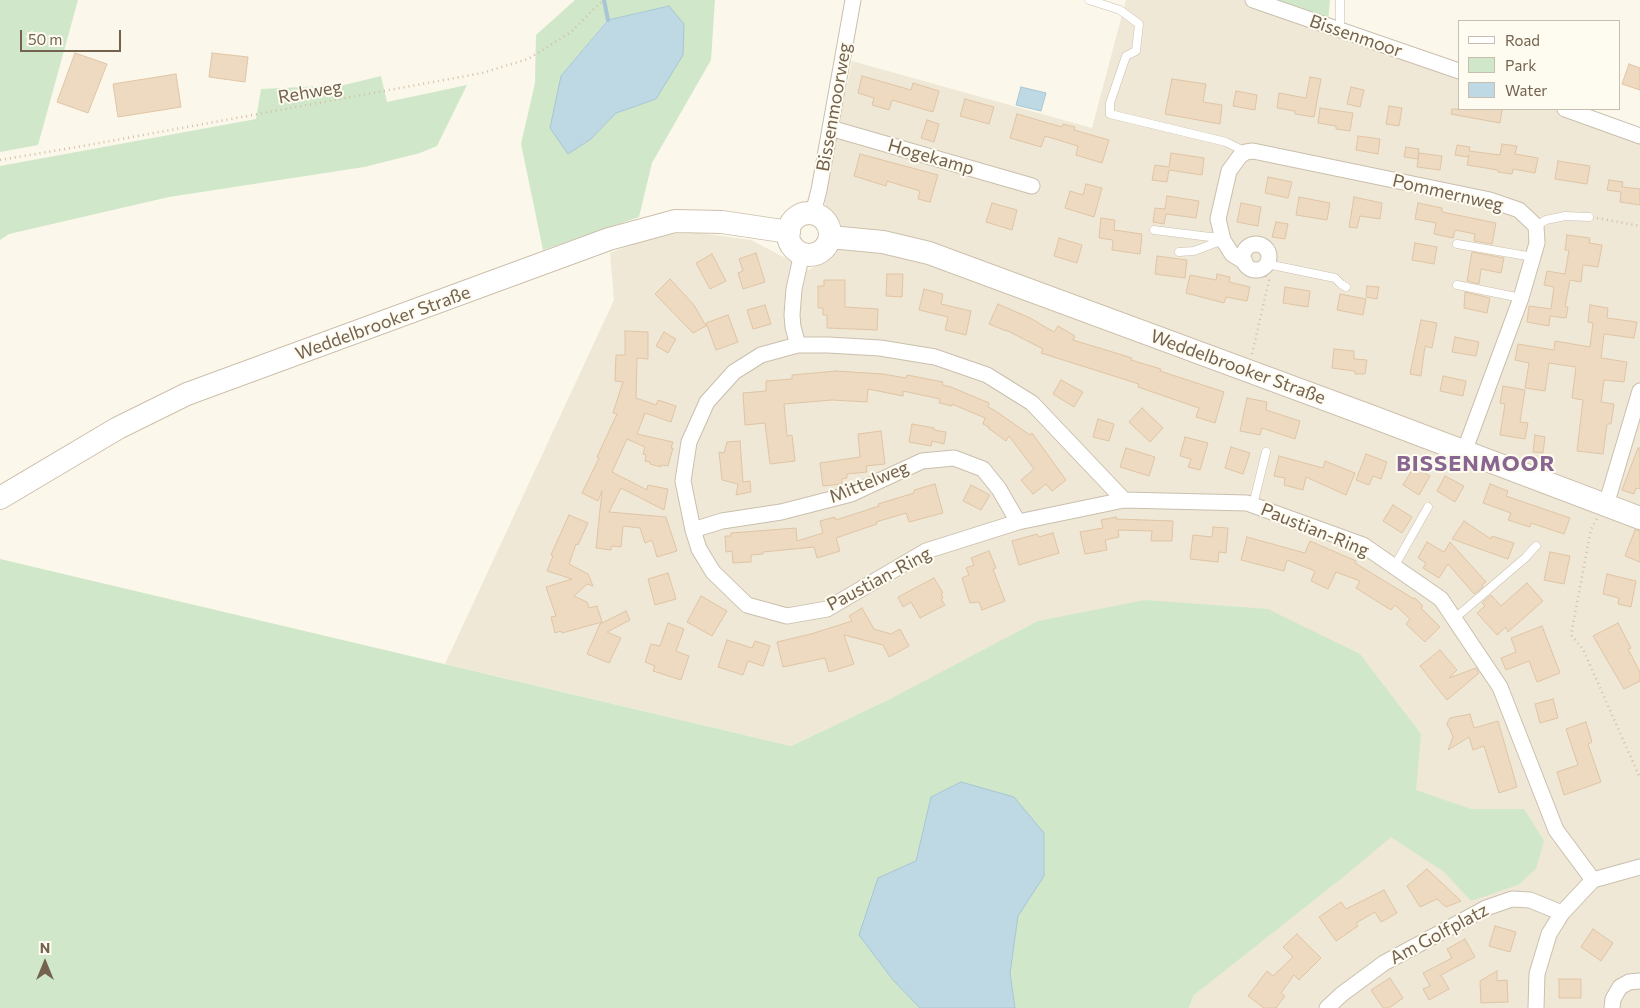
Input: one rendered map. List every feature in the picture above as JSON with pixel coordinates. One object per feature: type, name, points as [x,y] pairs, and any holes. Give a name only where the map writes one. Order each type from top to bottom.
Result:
[{"type":"street","name":"Bissenmoorweg","points":[[813,213],[819,190],[854,0]]},
{"type":"street","name":"Bissenmoor","points":[[1253,0],[1458,71]]},
{"type":"street","points":[[1568,110],[1640,136]]},
{"type":"street","name":"Hogekamp","points":[[830,128],[1032,186]]},
{"type":"street","name":"Pommernweg","points":[[1246,152],[1253,151],[1490,200],[1519,210],[1536,226]]},
{"type":"street","points":[[1246,152],[1240,156],[1229,171],[1218,220],[1222,238],[1232,254],[1256,265]]},
{"type":"street","points":[[813,213],[819,215],[828,225],[830,237],[828,243],[819,252],[802,253],[792,244],[788,232],[794,220],[800,215],[813,213]]},
{"type":"street","name":"Weddelbrooker Straße","points":[[0,498],[118,428],[187,394],[609,239],[675,221],[722,222],[788,232]]},
{"type":"street","points":[[1464,452],[1521,298],[1537,243],[1536,226]]},
{"type":"street","name":"Weddelbrooker Straße","points":[[830,237],[883,242],[929,253],[1640,518]]},
{"type":"street","points":[[798,345],[792,315],[794,289],[802,253]]},
{"type":"street","name":"Paustian-Ring","points":[[1124,500],[1032,403],[987,375],[935,357],[880,348],[798,345],[761,355],[734,372],[707,402],[689,442],[683,481],[693,530],[700,549],[713,572],[747,605],[787,616],[827,609],[926,551],[1018,522],[1124,500],[1247,503],[1363,545],[1441,599],[1500,687],[1556,830],[1593,880]]},
{"type":"street","points":[[1606,505],[1640,391]]},
{"type":"street","name":"Mittelweg","points":[[693,530],[722,521],[781,512],[851,494],[922,461],[954,458],[983,470],[999,488],[1018,522]]},
{"type":"street","points":[[1536,1008],[1537,974],[1549,934],[1562,913],[1593,880],[1640,868]]},
{"type":"street","name":"Am Golfplatz","points":[[1327,1008],[1342,994],[1384,963],[1486,908],[1512,899],[1530,900],[1562,913]]},
{"type":"street","points":[[1612,1008],[1613,999],[1620,987],[1629,982],[1640,981]]},
{"type":"lane","points":[[1089,0],[1120,10],[1139,24],[1136,51],[1126,56],[1110,103],[1110,114],[1226,142],[1246,152]]},
{"type":"lane","points":[[1340,0],[1340,30]]},
{"type":"lane","points":[[1536,226],[1546,220],[1565,216],[1589,217]]},
{"type":"lane","points":[[1154,230],[1222,238]]},
{"type":"lane","points":[[1179,252],[1194,251],[1222,238]]},
{"type":"lane","points":[[1458,244],[1533,257]]},
{"type":"lane","points":[[1256,265],[1335,278],[1346,287]]},
{"type":"lane","points":[[1457,285],[1521,298]]},
{"type":"lane","points":[[1253,505],[1266,452]]},
{"type":"lane","points":[[1394,567],[1428,507]]},
{"type":"lane","points":[[1454,618],[1525,558],[1536,546]]},
{"type":"path","name":"Rehweg","points":[[0,160],[103,143],[482,73],[528,59],[571,32],[603,0]]},
{"type":"path","points":[[1589,217],[1640,226]]},
{"type":"path","points":[[1248,371],[1269,280],[1256,265]]},
{"type":"path","points":[[1606,505],[1591,529],[1571,635],[1583,649],[1640,778]]},
{"type":"shaded area","points":[[1126,0],[1252,0],[1458,73],[1458,110],[1564,110],[1640,137],[1640,1008],[1189,1008],[1194,995],[892,698],[791,746],[445,664],[614,300],[610,253],[659,234],[700,233],[751,240],[809,270],[833,255],[824,194],[852,61],[1092,128]]},
{"type":"green space","points":[[0,0],[78,0],[38,145],[0,152]]},
{"type":"green space","points":[[575,0],[715,0],[711,60],[652,163],[639,217],[543,250],[521,144],[535,83],[536,35]],"holes":[[[669,6],[656,99],[616,113],[591,139],[561,76],[607,20]]]},
{"type":"green space","points":[[1263,0],[1330,0],[1328,22]]},
{"type":"green space","points":[[381,76],[387,102],[467,85],[437,146],[420,153],[364,167],[169,197],[9,234],[0,240],[0,166],[256,119],[261,89],[344,85]]},
{"type":"green space","points":[[0,559],[791,746],[892,698],[1038,621],[1145,600],[1268,609],[1360,654],[1421,734],[1416,790],[1471,809],[1524,809],[1544,841],[1536,869],[1518,885],[1471,901],[1444,872],[1391,837],[1194,995],[1189,1008],[0,1008]]},
{"type":"water","points":[[669,6],[684,24],[683,55],[656,99],[616,113],[591,139],[568,154],[550,128],[561,76],[608,20]]},
{"type":"water","points":[[1021,87],[1046,93],[1041,111],[1016,105]]},
{"type":"water","points":[[961,782],[1014,797],[1044,833],[1044,876],[1018,916],[1010,973],[1015,1008],[920,1008],[893,980],[859,935],[878,878],[916,861],[931,797]]},
{"type":"building","points":[[75,53],[107,64],[88,113],[57,102]]},
{"type":"building","points":[[212,53],[248,57],[245,82],[209,77]]},
{"type":"building","points":[[1629,64],[1640,68],[1640,90],[1622,84]]},
{"type":"building","points":[[176,74],[181,107],[118,117],[113,84]]},
{"type":"building","points":[[862,76],[911,90],[913,83],[939,91],[933,112],[892,100],[889,110],[872,105],[874,98],[858,93]]},
{"type":"building","points":[[1310,77],[1321,79],[1314,117],[1295,114],[1295,111],[1277,108],[1279,93],[1306,98]]},
{"type":"building","points":[[1172,79],[1206,84],[1203,102],[1222,105],[1220,124],[1165,114]]},
{"type":"building","points":[[1351,87],[1364,90],[1360,107],[1347,104]]},
{"type":"building","points":[[1236,91],[1257,95],[1255,110],[1233,106]]},
{"type":"building","points":[[965,99],[994,107],[989,124],[960,116]]},
{"type":"building","points":[[1389,106],[1402,108],[1399,126],[1386,124]]},
{"type":"building","points":[[1320,108],[1353,113],[1350,131],[1318,123]]},
{"type":"building","points":[[1452,109],[1502,110],[1500,123],[1451,114]]},
{"type":"building","points":[[1017,114],[1062,127],[1063,124],[1075,127],[1074,130],[1109,140],[1102,163],[1076,155],[1078,146],[1045,136],[1041,147],[1010,138]]},
{"type":"building","points":[[927,120],[939,124],[934,142],[921,138]]},
{"type":"building","points":[[1358,136],[1380,139],[1378,154],[1356,150]]},
{"type":"building","points":[[1502,144],[1517,146],[1515,154],[1538,158],[1535,173],[1513,169],[1512,174],[1498,172],[1498,170],[1467,165],[1469,155],[1468,157],[1455,155],[1457,145],[1470,147],[1469,151],[1500,155]]},
{"type":"building","points":[[1406,147],[1419,149],[1418,159],[1404,157]]},
{"type":"building","points":[[1171,153],[1204,158],[1202,175],[1169,170],[1167,182],[1152,180],[1155,165],[1169,167]]},
{"type":"building","points":[[1419,153],[1442,156],[1440,170],[1417,167]]},
{"type":"building","points":[[860,154],[938,175],[930,202],[918,199],[920,191],[887,181],[886,186],[854,176]]},
{"type":"building","points":[[1558,161],[1590,166],[1587,184],[1555,179]]},
{"type":"building","points":[[1268,177],[1292,182],[1288,198],[1265,193]]},
{"type":"building","points":[[1609,180],[1623,182],[1622,187],[1640,189],[1640,205],[1620,202],[1621,192],[1607,190]]},
{"type":"building","points":[[1086,184],[1102,188],[1094,217],[1065,208],[1070,191],[1083,195]]},
{"type":"building","points":[[1167,196],[1199,201],[1196,218],[1166,214],[1164,224],[1153,222],[1155,208],[1165,209]]},
{"type":"building","points":[[1299,197],[1330,203],[1327,220],[1296,215]]},
{"type":"building","points":[[1354,197],[1382,203],[1380,219],[1360,216],[1357,228],[1349,227]]},
{"type":"building","points":[[992,203],[1017,210],[1012,230],[986,222]]},
{"type":"building","points":[[1241,203],[1261,207],[1258,226],[1237,222]]},
{"type":"building","points":[[1418,203],[1442,208],[1442,212],[1496,223],[1492,244],[1474,241],[1475,234],[1455,230],[1453,238],[1434,234],[1436,223],[1415,219]]},
{"type":"building","points":[[1101,218],[1115,220],[1114,230],[1142,234],[1140,254],[1112,250],[1113,240],[1099,238]]},
{"type":"building","points":[[1276,222],[1288,224],[1285,239],[1272,237]]},
{"type":"building","points":[[1567,235],[1590,238],[1589,243],[1602,245],[1598,267],[1583,265],[1581,282],[1570,280],[1565,307],[1568,307],[1566,318],[1550,316],[1549,326],[1527,322],[1529,306],[1551,309],[1554,287],[1544,285],[1547,271],[1565,274],[1569,250],[1565,250]]},
{"type":"building","points":[[1059,238],[1082,245],[1077,263],[1054,256]]},
{"type":"building","points":[[1415,243],[1437,247],[1434,264],[1412,260]]},
{"type":"building","points":[[1472,252],[1504,258],[1501,273],[1481,269],[1479,284],[1467,281]]},
{"type":"building","points":[[756,253],[765,282],[743,289],[738,273],[743,271],[739,259]]},
{"type":"building","points":[[712,254],[726,281],[710,289],[696,263]]},
{"type":"building","points":[[1157,256],[1187,260],[1185,278],[1155,274]]},
{"type":"building","points":[[887,274],[903,274],[902,297],[886,296]]},
{"type":"building","points":[[1217,274],[1230,277],[1229,282],[1250,287],[1247,301],[1226,297],[1224,303],[1186,293],[1190,275],[1216,280]]},
{"type":"building","points":[[670,279],[694,305],[706,326],[693,333],[655,294]]},
{"type":"building","points":[[824,280],[845,280],[845,307],[878,309],[877,330],[827,328],[827,315],[823,315],[823,308],[818,308],[818,286],[824,286]]},
{"type":"building","points":[[1367,286],[1379,287],[1377,299],[1366,297]]},
{"type":"building","points":[[1285,287],[1310,291],[1308,307],[1283,303]]},
{"type":"building","points":[[924,289],[943,294],[941,304],[971,311],[966,335],[945,330],[948,317],[919,310]]},
{"type":"building","points":[[1465,292],[1490,298],[1487,313],[1464,308]]},
{"type":"building","points":[[1340,294],[1366,299],[1363,315],[1337,310]]},
{"type":"building","points":[[998,304],[1030,318],[1054,332],[1058,326],[1075,336],[1073,340],[1132,358],[1131,360],[1161,369],[1160,371],[1224,392],[1215,423],[1196,417],[1199,408],[1138,387],[1139,384],[1041,353],[1043,349],[1006,330],[989,324]]},
{"type":"building","points":[[765,305],[771,324],[753,329],[747,310]]},
{"type":"building","points":[[1590,305],[1608,308],[1607,318],[1637,322],[1634,338],[1604,334],[1601,358],[1627,362],[1624,382],[1604,380],[1601,402],[1614,404],[1611,424],[1607,424],[1603,454],[1577,451],[1583,400],[1572,398],[1576,367],[1549,363],[1545,391],[1525,388],[1529,363],[1515,360],[1518,344],[1554,350],[1555,341],[1590,347],[1593,323],[1588,322]]},
{"type":"building","points":[[728,315],[738,342],[716,350],[706,323]]},
{"type":"building","points":[[1421,320],[1437,323],[1432,348],[1425,346],[1421,376],[1410,374]]},
{"type":"building","points":[[625,331],[648,332],[648,359],[637,358],[636,398],[656,405],[658,400],[676,406],[671,422],[645,413],[637,434],[673,442],[671,448],[673,448],[668,466],[661,465],[661,467],[645,461],[646,455],[643,454],[645,447],[627,439],[612,472],[647,490],[648,485],[668,489],[664,510],[621,488],[609,512],[666,517],[677,551],[657,557],[652,540],[645,543],[640,528],[623,526],[621,547],[612,546],[611,550],[596,548],[602,491],[598,501],[582,493],[617,414],[613,413],[623,382],[615,381],[616,355],[625,355]]},
{"type":"building","points":[[664,332],[676,339],[668,353],[656,346]]},
{"type":"building","points":[[1455,337],[1479,342],[1476,356],[1452,352]]},
{"type":"building","points":[[1334,349],[1354,351],[1354,359],[1367,360],[1365,374],[1355,374],[1355,371],[1332,368]]},
{"type":"building","points":[[836,371],[883,374],[906,378],[907,375],[943,382],[942,385],[989,403],[988,407],[1030,435],[1032,433],[1066,480],[1052,491],[1046,484],[1033,494],[1021,480],[1034,469],[1009,436],[1006,441],[983,424],[985,418],[952,404],[952,406],[939,403],[940,399],[903,391],[903,396],[868,389],[867,402],[832,400],[784,404],[787,436],[792,435],[795,461],[770,464],[765,423],[745,425],[743,393],[766,391],[766,381],[792,379],[792,375]]},
{"type":"building","points":[[1443,376],[1466,381],[1463,396],[1440,391]]},
{"type":"building","points":[[1061,380],[1083,392],[1074,407],[1053,394]]},
{"type":"building","points":[[1503,386],[1525,390],[1520,422],[1528,423],[1525,439],[1500,435],[1505,404],[1500,403]]},
{"type":"building","points":[[1247,398],[1267,402],[1266,410],[1300,421],[1295,439],[1262,428],[1260,435],[1240,431]]},
{"type":"building","points":[[1142,408],[1163,428],[1150,442],[1129,422]]},
{"type":"building","points":[[1098,419],[1114,424],[1109,441],[1093,437]]},
{"type":"building","points":[[912,424],[946,432],[944,444],[932,441],[931,446],[909,442]]},
{"type":"building","points":[[881,431],[885,464],[866,466],[867,472],[847,474],[847,478],[842,479],[842,484],[823,486],[820,463],[860,457],[858,434]]},
{"type":"building","points":[[1535,435],[1545,437],[1543,453],[1533,452]]},
{"type":"building","points":[[1185,437],[1208,443],[1200,470],[1188,467],[1191,459],[1180,456]]},
{"type":"building","points":[[740,441],[743,482],[750,481],[751,492],[736,495],[738,484],[722,480],[719,452],[724,453],[727,442]]},
{"type":"building","points":[[1231,447],[1250,453],[1243,474],[1225,468]]},
{"type":"building","points":[[1126,448],[1155,457],[1149,476],[1120,467]]},
{"type":"building","points":[[1638,448],[1640,448],[1640,489],[1636,488],[1634,494],[1622,490]]},
{"type":"building","points":[[1366,454],[1387,462],[1381,479],[1373,476],[1369,485],[1356,480]]},
{"type":"building","points":[[1279,456],[1323,468],[1325,461],[1355,473],[1346,495],[1306,477],[1303,490],[1284,485],[1285,478],[1274,476]]},
{"type":"building","points":[[1414,467],[1430,476],[1419,495],[1403,485]]},
{"type":"building","points":[[1445,476],[1464,486],[1455,502],[1437,491]]},
{"type":"building","points":[[935,484],[943,513],[909,522],[906,513],[876,522],[877,524],[836,538],[840,551],[817,558],[814,547],[763,552],[763,554],[751,555],[751,562],[733,563],[732,551],[726,552],[725,536],[731,536],[731,533],[796,528],[797,541],[823,533],[820,521],[835,517],[836,520],[914,493],[914,490]]},
{"type":"building","points":[[1490,484],[1508,491],[1506,496],[1570,518],[1564,534],[1531,523],[1530,527],[1508,520],[1511,513],[1483,503]]},
{"type":"building","points":[[971,485],[990,495],[981,510],[963,501]]},
{"type":"building","points":[[1393,505],[1412,517],[1402,533],[1383,521]]},
{"type":"building","points":[[569,515],[588,523],[578,545],[576,544],[569,564],[588,574],[593,586],[587,584],[574,596],[587,602],[589,608],[597,606],[602,622],[562,633],[561,631],[555,633],[551,617],[556,616],[546,587],[572,579],[547,571],[553,556],[551,555]]},
{"type":"building","points":[[1116,517],[1116,519],[1173,521],[1172,541],[1151,541],[1152,531],[1118,530],[1119,537],[1105,540],[1107,550],[1085,554],[1080,532],[1103,528],[1101,520]]},
{"type":"building","points":[[1464,521],[1491,539],[1492,536],[1514,543],[1508,559],[1452,539]]},
{"type":"building","points":[[1213,527],[1228,528],[1226,553],[1219,552],[1218,562],[1190,559],[1193,535],[1212,537]]},
{"type":"building","points":[[1635,530],[1640,531],[1640,562],[1625,556]]},
{"type":"building","points":[[1053,533],[1059,553],[1019,565],[1012,541],[1037,534],[1039,537]]},
{"type":"building","points":[[1247,537],[1305,553],[1310,541],[1356,561],[1355,563],[1415,598],[1423,606],[1421,608],[1440,627],[1425,642],[1406,624],[1410,619],[1395,605],[1391,610],[1356,588],[1360,581],[1336,572],[1328,589],[1311,581],[1315,571],[1287,560],[1284,571],[1241,560]]},
{"type":"building","points":[[1427,542],[1444,552],[1450,542],[1486,582],[1482,585],[1483,587],[1474,594],[1448,564],[1439,578],[1423,568],[1426,563],[1418,558]]},
{"type":"building","points":[[989,551],[996,568],[993,569],[1005,601],[982,610],[979,602],[970,603],[962,578],[969,575],[966,568],[974,565],[971,558]]},
{"type":"building","points":[[1550,552],[1570,556],[1564,584],[1544,580]]},
{"type":"building","points":[[668,573],[676,599],[655,605],[648,579]]},
{"type":"building","points":[[1607,574],[1636,581],[1631,607],[1618,604],[1619,598],[1603,594]]},
{"type":"building","points":[[934,578],[943,593],[941,594],[943,598],[941,599],[945,605],[920,618],[911,602],[903,607],[898,597]]},
{"type":"building","points":[[1527,583],[1543,601],[1508,632],[1506,627],[1497,635],[1477,613],[1485,606],[1482,603],[1491,595],[1501,606]]},
{"type":"building","points":[[701,596],[727,611],[712,636],[687,622]]},
{"type":"building","points":[[862,608],[874,629],[891,634],[900,629],[909,646],[889,657],[883,645],[844,635],[854,664],[829,672],[825,658],[783,667],[777,642],[852,621],[849,616]]},
{"type":"building","points":[[626,611],[630,620],[607,632],[621,638],[609,663],[587,654],[600,624]]},
{"type":"building","points":[[668,623],[684,629],[676,651],[689,656],[681,680],[653,671],[655,666],[645,662],[651,644],[660,646]]},
{"type":"building","points":[[1618,623],[1631,648],[1628,649],[1640,672],[1640,681],[1624,689],[1593,636]]},
{"type":"building","points":[[1542,626],[1560,673],[1537,682],[1529,661],[1506,670],[1501,658],[1516,652],[1511,638]]},
{"type":"building","points":[[727,640],[752,648],[755,641],[770,646],[763,666],[748,661],[743,675],[718,667]]},
{"type":"building","points":[[1440,650],[1457,670],[1449,678],[1476,668],[1479,673],[1447,700],[1420,666]]},
{"type":"building","points":[[1553,699],[1558,718],[1540,723],[1535,704]]},
{"type":"building","points":[[1470,714],[1474,728],[1498,721],[1517,787],[1499,793],[1484,746],[1473,750],[1469,737],[1448,750],[1453,737],[1447,725],[1448,721],[1450,718]]},
{"type":"building","points":[[1586,722],[1592,742],[1588,744],[1601,782],[1564,795],[1557,772],[1578,765],[1566,729]]},
{"type":"building","points":[[1427,869],[1461,901],[1446,907],[1437,899],[1420,907],[1407,886]]},
{"type":"building","points":[[1384,890],[1397,913],[1381,922],[1375,912],[1356,923],[1358,926],[1336,941],[1319,917],[1341,902],[1346,909]]},
{"type":"building","points":[[1495,926],[1516,932],[1510,952],[1489,946]]},
{"type":"building","points":[[1593,929],[1613,943],[1601,961],[1581,947]]},
{"type":"building","points":[[1297,934],[1321,958],[1299,980],[1294,975],[1281,993],[1285,996],[1276,1008],[1264,1008],[1248,996],[1267,971],[1273,976],[1293,957],[1283,947]]},
{"type":"building","points":[[1465,939],[1475,957],[1441,975],[1449,989],[1429,1000],[1423,989],[1430,986],[1423,973],[1452,958],[1447,949]]},
{"type":"building","points":[[1497,971],[1497,981],[1507,980],[1508,1002],[1481,1003],[1480,981]]},
{"type":"building","points":[[1390,978],[1403,998],[1389,1008],[1383,1008],[1371,990]]},
{"type":"building","points":[[1559,979],[1581,979],[1581,998],[1559,998]]},
{"type":"waterway","points":[[604,0],[608,20]]},
{"type":"district","name":"BISSENMOOR","points":[[1476,464]]}]
